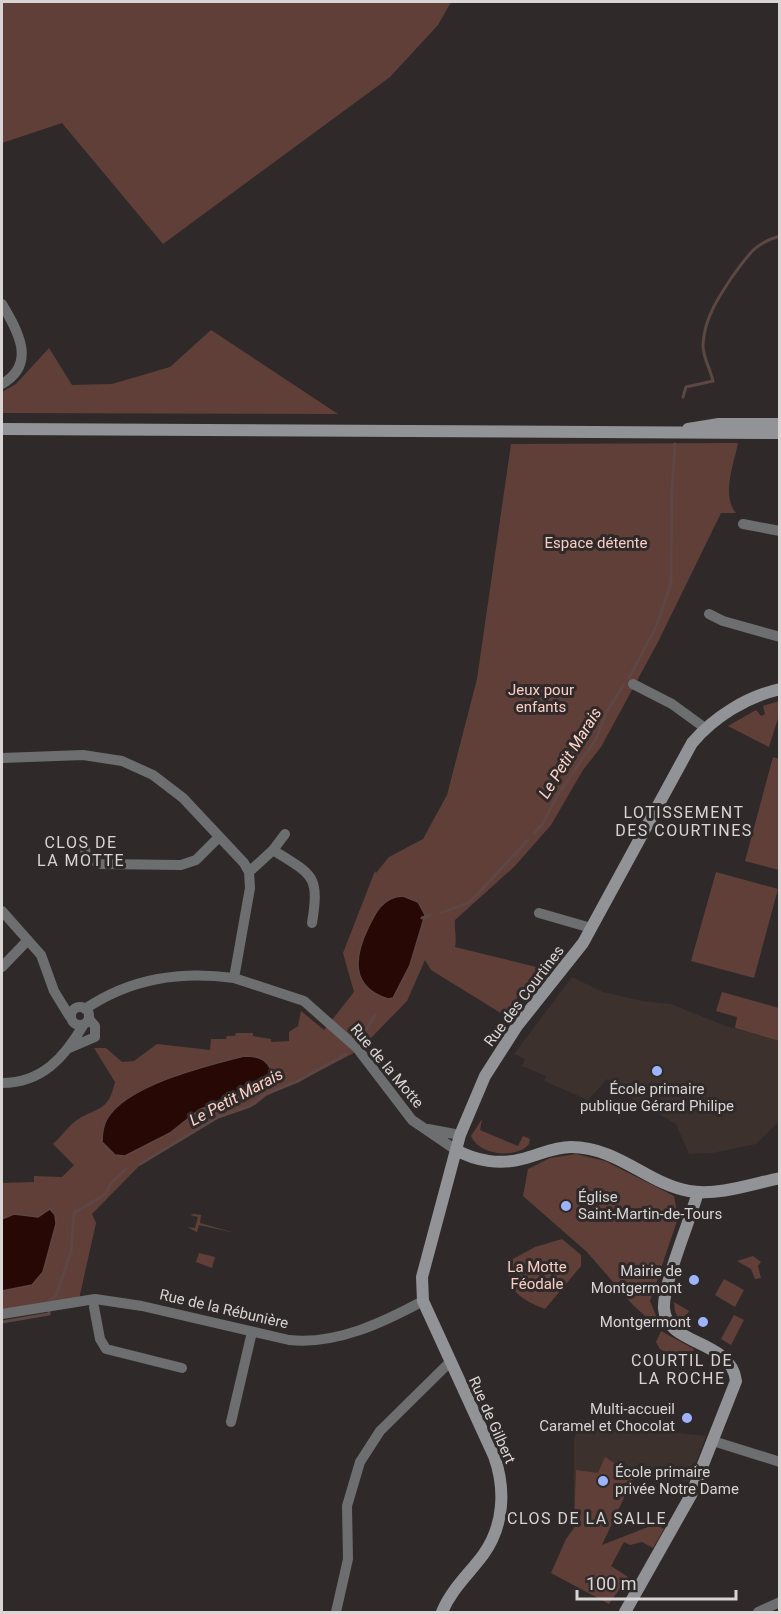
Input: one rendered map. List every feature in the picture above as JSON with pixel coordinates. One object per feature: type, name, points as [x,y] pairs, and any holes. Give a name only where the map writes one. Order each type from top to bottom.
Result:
[{"type":"street","points":[[2,304],[14,324],[23,353],[16,373],[2,384]]},
{"type":"street","points":[[685,430],[719,424],[780,424]]},
{"type":"street","points":[[2,429],[685,430],[710,434],[780,433]]},
{"type":"street","points":[[743,524],[780,531]]},
{"type":"street","points":[[709,614],[723,621],[780,637]]},
{"type":"street","points":[[633,684],[672,704],[705,728]]},
{"type":"street","name":"Rue des Courtines","points":[[456,1150],[474,1099],[499,1052],[571,959],[591,928],[678,766],[705,728],[758,696],[780,689]]},
{"type":"street","points":[[2,758],[83,755],[122,761],[153,774],[169,785],[249,872],[250,888],[234,978]]},
{"type":"street","points":[[249,872],[273,850],[285,834]]},
{"type":"street","points":[[84,842],[86,855],[99,864],[181,864],[196,860],[219,837]]},
{"type":"street","points":[[273,850],[314,882],[316,901],[312,922]]},
{"type":"street","points":[[2,910],[45,962],[54,991],[75,1025],[85,1015]]},
{"type":"street","points":[[539,913],[591,928]]},
{"type":"street","points":[[2,967],[28,940]]},
{"type":"street","name":"Rue de la Motte","points":[[85,1015],[112,995],[136,983],[164,976],[234,978],[304,1001],[357,1048],[398,1105],[412,1120],[456,1150]]},
{"type":"street","points":[[54,991],[85,1015],[95,1026],[95,1037],[67,1049]]},
{"type":"street","points":[[67,1049],[73,1010],[85,1015]]},
{"type":"street","points":[[2,1083],[33,1078],[52,1067],[67,1049],[85,1015]]},
{"type":"street","name":"Rue de la Motte","points":[[425,1128],[460,1135]]},
{"type":"street","points":[[423,1301],[422,1277],[456,1150],[485,1161],[508,1162],[552,1149],[588,1148],[617,1158],[678,1188],[698,1192],[780,1179]]},
{"type":"street","points":[[625,1612],[691,1495],[735,1387],[735,1375],[730,1363],[719,1353],[672,1326],[664,1309],[666,1291],[698,1192]]},
{"type":"street","name":"Rue de la Rébunière","points":[[2,1314],[95,1299],[142,1306],[289,1340],[320,1341],[347,1334],[423,1301]]},
{"type":"street","name":"Rue de Gilbert","points":[[423,1301],[494,1456],[501,1479],[502,1501],[492,1540],[454,1590],[442,1612]]},
{"type":"street","points":[[94,1307],[100,1339],[106,1349],[182,1368]]},
{"type":"street","points":[[231,1422],[252,1332]]},
{"type":"street","points":[[336,1612],[348,1559],[347,1506],[360,1462],[380,1431],[450,1362]]},
{"type":"street","points":[[713,1442],[780,1462]]},
{"type":"street","points":[[758,1612],[780,1602]]},
{"type":"shaded area","points":[[403,896],[418,902],[425,915],[410,965],[393,998],[388,999],[367,987],[358,970],[358,960],[363,939],[377,911],[390,899]]},
{"type":"shaded area","name":"École primaire publique Gérard Philipe","points":[[572,977],[603,992],[642,1001],[671,1004],[723,1025],[779,1041],[779,1122],[756,1144],[712,1153],[689,1154],[676,1124],[647,1107],[643,1107],[607,1079],[588,1100],[544,1081],[546,1076],[522,1066],[525,1059],[514,1054]]},
{"type":"shaded area","points":[[244,1056],[264,1060],[271,1070],[269,1080],[199,1110],[170,1133],[125,1156],[115,1155],[102,1142],[107,1119],[131,1096],[169,1078]]},
{"type":"shaded area","points":[[50,1209],[55,1215],[56,1224],[43,1272],[32,1285],[2,1291],[2,1219],[14,1214],[38,1217]]},
{"type":"shaded area","name":"École primaire privée Notre Dame","points":[[579,1419],[706,1436],[688,1482],[637,1469],[601,1545],[574,1528],[574,1440]]},
{"type":"green space","points":[[2,2],[451,2],[438,25],[390,77],[163,244],[62,123],[2,143]]},
{"type":"green space","points":[[211,330],[338,414],[2,413],[2,392],[16,384],[49,348],[72,385],[112,384],[170,367]]},
{"type":"green space","name":"Espace détente","points":[[738,443],[729,489],[729,498],[736,513],[721,513],[658,642],[601,747],[583,770],[551,825],[514,867],[455,920],[455,947],[548,970],[525,1000],[519,996],[504,1015],[431,970],[425,960],[407,1001],[371,1038],[369,1045],[266,1096],[255,1105],[217,1119],[139,1166],[92,1214],[96,1223],[79,1299],[2,1313],[2,1183],[34,1182],[34,1176],[62,1177],[74,1165],[53,1144],[74,1122],[106,1104],[115,1082],[94,1048],[106,1048],[122,1062],[134,1061],[157,1044],[210,1050],[211,1039],[226,1039],[227,1036],[235,1036],[236,1033],[253,1033],[253,1036],[271,1039],[271,1042],[289,1041],[289,1032],[298,1026],[301,1011],[324,1030],[354,992],[343,953],[375,871],[376,873],[389,857],[423,839],[447,795],[477,679],[511,444]]},
{"type":"green space","points":[[779,701],[779,715],[769,747],[728,726],[756,710],[761,716],[765,714],[763,706]]},
{"type":"green space","points":[[773,757],[779,759],[779,870],[745,861]]},
{"type":"green space","points":[[716,872],[778,889],[754,978],[691,961]]},
{"type":"green space","points":[[722,992],[779,1008],[779,1041],[735,1028],[737,1017],[716,1011]]},
{"type":"green space","points":[[482,1119],[480,1130],[518,1146],[523,1136],[530,1139],[529,1144],[516,1152],[507,1153],[482,1148],[471,1136]]},
{"type":"green space","points":[[576,1154],[605,1161],[674,1196],[678,1218],[650,1301],[657,1318],[645,1316],[587,1252],[523,1196],[528,1169],[550,1158]]},
{"type":"green space","points":[[190,1215],[201,1215],[200,1223],[235,1233],[199,1225],[197,1232],[187,1227],[195,1228],[198,1217]]},
{"type":"green space","name":"La Motte Féodale","points":[[562,1239],[581,1255],[581,1266],[545,1309],[528,1301],[515,1291],[509,1278],[510,1269],[513,1259],[535,1247]]},
{"type":"green space","points":[[199,1253],[215,1257],[212,1268],[196,1262]]},
{"type":"green space","points":[[753,1256],[761,1262],[758,1266],[761,1278],[755,1279],[751,1269],[737,1261]]},
{"type":"green space","points":[[724,1279],[744,1290],[735,1307],[715,1295]]},
{"type":"green space","points":[[674,1302],[689,1311],[682,1323],[675,1312]]},
{"type":"green space","points":[[734,1315],[744,1320],[731,1345],[721,1339]]},
{"type":"green space","points":[[661,1331],[694,1349],[689,1358],[684,1355],[681,1360],[660,1349],[656,1342]]},
{"type":"green space","points":[[605,1457],[634,1476],[602,1545],[648,1527],[651,1522],[664,1529],[653,1548],[642,1542],[630,1545],[624,1542],[611,1566],[628,1577],[609,1604],[551,1573],[566,1539],[574,1528],[576,1470],[598,1473]]},
{"type":"waterway","name":"Le Petit Marais","points":[[683,397],[686,387],[713,381],[704,354],[704,335],[709,318],[722,293],[742,263],[757,247],[780,236]]},
{"type":"waterway","name":"Le Petit Marais","points":[[629,678],[656,627],[671,583],[675,444]]},
{"type":"waterway","name":"Le Petit Marais","points":[[534,833],[542,825],[557,796],[596,739],[606,713],[624,684]]},
{"type":"waterway","name":"Le Petit Marais","points":[[441,913],[470,902],[528,840]]},
{"type":"waterway","name":"Le Petit Marais","points":[[422,918],[431,915]]},
{"type":"waterway","name":"Le Petit Marais","points":[[361,1038],[375,1015]]},
{"type":"waterway","name":"Le Petit Marais","points":[[140,1164],[218,1117],[250,1106],[265,1094],[298,1081],[346,1054]]},
{"type":"waterway","name":"Le Petit Marais","points":[[50,1300],[56,1296],[71,1252],[74,1213],[106,1194],[110,1184],[126,1169]]},
{"type":"waterway","name":"Le Petit Marais","points":[[2,1322],[49,1314],[49,1311]]},
{"type":"place","name":"École primaire publique Gérard Philipe","points":[[657,1071]]},
{"type":"place","name":"Église Saint-Martin-de-Tours","points":[[566,1206]]},
{"type":"place","name":"Mairie de Montgermont","points":[[694,1280]]},
{"type":"place","name":"Montgermont","points":[[703,1322]]},
{"type":"place","name":"Multi-accueil Caramel et Chocolat","points":[[687,1418]]},
{"type":"place","name":"École primaire privée Notre Dame","points":[[603,1481]]},
{"type":"district","name":"LOTISSEMENT DES COURTINES","points":[[684,821]]},
{"type":"district","name":"CLOS DE LA MOTTE","points":[[81,851]]},
{"type":"district","name":"COURTIL DE LA ROCHE","points":[[682,1369]]},
{"type":"district","name":"CLOS DE LA SALLE","points":[[587,1518]]},
{"type":"park label","name":"Jeux pour enfants","points":[[541,698]]}]
